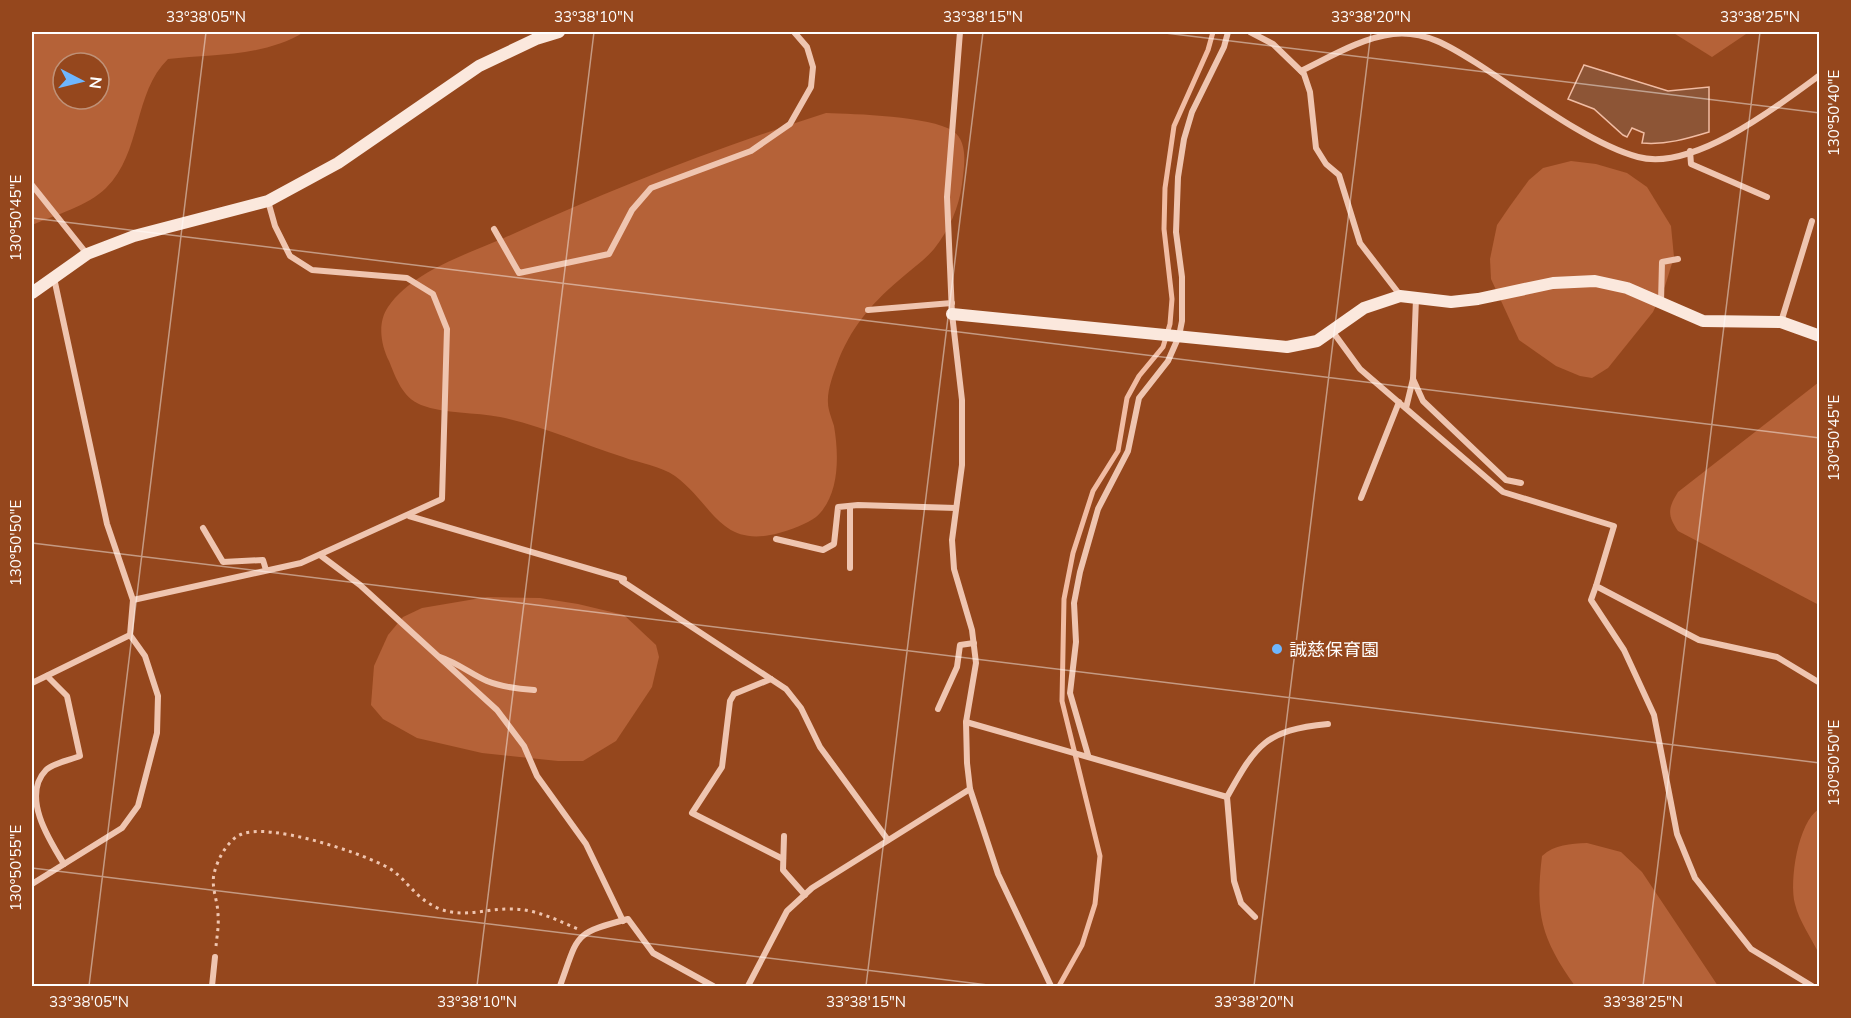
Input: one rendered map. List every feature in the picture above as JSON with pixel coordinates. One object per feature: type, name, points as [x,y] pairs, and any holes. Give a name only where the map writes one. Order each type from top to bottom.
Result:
[{"type":"street","points":[[32,293],[87,254],[134,236],[268,201],[338,163],[479,66],[536,39],[559,32]]},
{"type":"street","points":[[494,229],[519,273],[609,254],[632,210],[651,188],[751,151],[790,124],[811,87],[813,67],[807,47],[794,32]]},
{"type":"street","points":[[960,32],[947,197],[952,309],[962,400],[962,465],[952,540],[954,569],[974,643],[976,663],[966,722],[970,789],[998,874],[1051,987]]},
{"type":"street","points":[[1088,755],[1070,693],[1076,642],[1074,603],[1080,572],[1098,509],[1128,451],[1139,398],[1168,361],[1179,336],[1182,321],[1182,277],[1176,232],[1182,148],[1192,112],[1224,48],[1228,32]]},
{"type":"street","points":[[1250,32],[1273,44],[1301,71],[1310,92],[1316,148],[1326,164],[1339,175],[1360,243],[1400,296]]},
{"type":"street","points":[[1301,71],[1370,39],[1395,34],[1420,36],[1443,42],[1584,133],[1639,158],[1671,157],[1738,132],[1820,75]]},
{"type":"street","points":[[1690,151],[1690,164],[1767,197]]},
{"type":"street","points":[[32,185],[87,254]]},
{"type":"street","points":[[133,600],[301,563],[442,500],[447,329],[433,294],[407,279],[312,270],[290,256],[275,226],[268,201]]},
{"type":"street","points":[[1780,322],[1812,221]]},
{"type":"street","points":[[1661,303],[1662,262],[1678,259]]},
{"type":"street","points":[[32,884],[122,828],[138,806],[157,733],[158,696],[145,656],[130,634],[133,600],[107,524],[54,278]]},
{"type":"street","points":[[868,310],[952,309],[1287,347],[1317,341],[1333,332],[1364,308],[1400,296],[1451,302],[1478,299],[1553,283],[1594,281],[1627,288],[1703,321],[1780,322],[1820,336]]},
{"type":"street","points":[[1406,408],[1413,379],[1416,298]]},
{"type":"street","points":[[1333,332],[1360,369],[1503,492],[1614,526],[1592,600],[1624,650],[1654,716],[1677,834],[1695,878],[1751,949],[1812,987]]},
{"type":"street","points":[[1413,379],[1423,401],[1431,409],[1506,480],[1521,483]]},
{"type":"street","points":[[1361,498],[1399,402]]},
{"type":"street","points":[[850,506],[850,568]]},
{"type":"street","points":[[776,539],[823,550],[834,544],[838,507],[956,508]]},
{"type":"street","points":[[409,516],[624,579],[622,581],[786,689],[801,708],[820,747],[888,840]]},
{"type":"street","points":[[203,528],[223,562],[263,560],[267,570]]},
{"type":"street","points":[[320,555],[360,585],[497,710],[524,746],[537,776],[586,844],[623,921]]},
{"type":"street","points":[[1596,586],[1699,640],[1777,657],[1820,683]]},
{"type":"street","points":[[32,683],[130,634]]},
{"type":"street","points":[[938,709],[957,668],[960,645],[974,643]]},
{"type":"street","points":[[437,656],[457,663],[486,680],[509,688],[534,690]]},
{"type":"street","points":[[47,675],[67,696],[80,756],[47,769],[36,784],[37,803],[46,834],[64,864]]},
{"type":"street","points":[[771,679],[734,694],[730,701],[722,767],[692,813],[783,859]]},
{"type":"street","points":[[966,722],[1088,755],[1227,797]]},
{"type":"street","points":[[1255,916],[1241,903],[1234,881],[1227,797],[1250,757],[1271,737],[1301,727],[1328,724]]},
{"type":"street","points":[[748,987],[787,911],[805,895],[970,789]]},
{"type":"street","points":[[784,837],[783,870],[805,895]]},
{"type":"street","points":[[560,987],[574,946],[585,932],[628,919],[653,953],[713,987]]},
{"type":"street","points":[[212,987],[215,957]]},
{"type":"path","points":[[215,957],[218,914],[214,874],[229,843],[242,834],[266,831],[307,838],[384,865],[422,901],[444,910],[475,914],[507,909],[542,913],[585,932]]},
{"type":"shaded area","points":[[32,32],[304,32],[272,46],[255,50],[168,59],[157,73],[149,89],[126,158],[118,174],[99,194],[81,205],[32,225]]},
{"type":"shaded area","points":[[1672,32],[1749,32],[1712,57]]},
{"type":"shaded area","points":[[1584,65],[1668,91],[1709,87],[1709,132],[1659,143],[1642,143],[1644,133],[1632,128],[1627,137],[1623,135],[1594,109],[1568,99]]},
{"type":"shaded area","points":[[826,113],[910,119],[942,126],[958,136],[963,148],[964,163],[962,184],[953,218],[939,242],[870,309],[842,351],[829,388],[828,398],[836,437],[837,462],[834,487],[824,508],[812,520],[779,533],[759,536],[743,535],[730,530],[688,487],[663,470],[516,421],[490,415],[430,408],[414,402],[400,386],[384,348],[381,334],[382,320],[388,307],[399,294],[425,274],[583,203],[703,155]]},
{"type":"shaded area","points":[[1571,161],[1596,164],[1627,173],[1647,187],[1671,226],[1674,257],[1665,286],[1653,312],[1608,368],[1592,378],[1580,376],[1556,366],[1519,340],[1491,279],[1490,259],[1497,225],[1529,180],[1543,168]]},
{"type":"shaded area","points":[[1819,382],[1819,605],[1678,531],[1670,512],[1678,492]]},
{"type":"shaded area","points":[[487,597],[540,598],[624,615],[656,645],[659,657],[652,687],[616,741],[583,761],[558,761],[482,753],[417,738],[383,719],[371,705],[374,666],[388,635],[403,617],[422,608]]},
{"type":"shaded area","points":[[1819,809],[1819,954],[1797,910],[1793,881],[1801,839],[1812,816]]},
{"type":"shaded area","points":[[1587,843],[1621,852],[1642,872],[1718,986],[1575,986],[1555,954],[1543,925],[1539,894],[1540,876],[1542,856],[1547,852],[1563,845]]},
{"type":"waterway","points":[[1059,986],[1082,945],[1095,904],[1100,856],[1062,701],[1064,599],[1073,553],[1093,491],[1118,451],[1127,398],[1139,376],[1163,347],[1170,324],[1172,299],[1164,229],[1165,188],[1174,126],[1208,50],[1213,32]]},
{"type":"place","name":"誠慈保育園","points":[[1277,649]]}]
